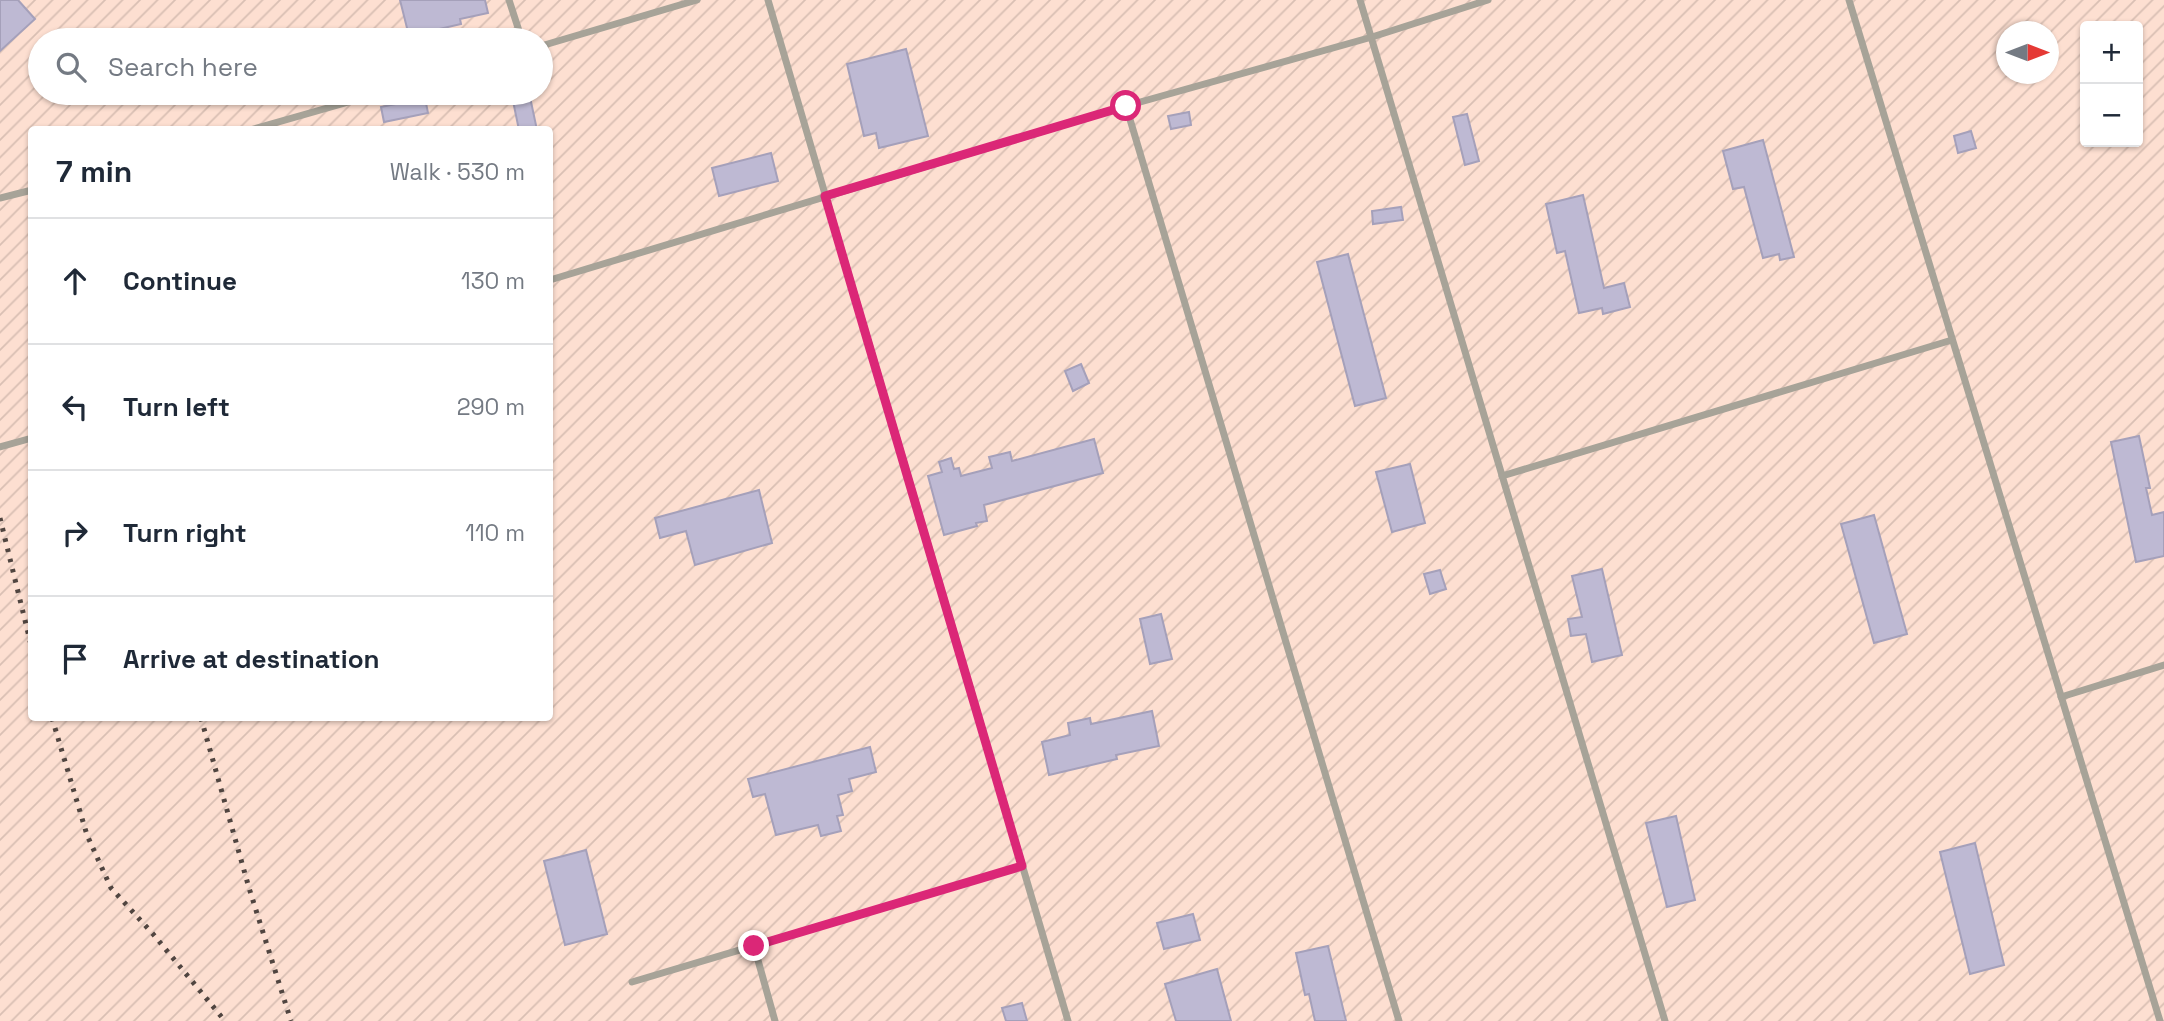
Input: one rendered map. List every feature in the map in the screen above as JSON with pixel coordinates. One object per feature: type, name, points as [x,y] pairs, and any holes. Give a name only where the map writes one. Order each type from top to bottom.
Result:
[{"type":"lane","points":[[509,0],[518,28]]},
{"type":"lane","points":[[553,42],[697,0]]},
{"type":"lane","points":[[768,0],[1068,1021]]},
{"type":"lane","points":[[1360,0],[1665,1021]]},
{"type":"lane","points":[[553,279],[1126,106],[1372,37],[1488,0]]},
{"type":"lane","points":[[1849,0],[2160,1021]]},
{"type":"lane","points":[[264,126],[338,105]]},
{"type":"lane","points":[[1126,106],[1399,1021]]},
{"type":"lane","points":[[0,198],[28,191]]},
{"type":"lane","points":[[1502,476],[1952,340]]},
{"type":"lane","points":[[0,447],[28,439]]},
{"type":"lane","points":[[2061,697],[2164,665]]},
{"type":"lane","points":[[632,982],[1022,866]]},
{"type":"lane","points":[[754,946],[775,1021]]},
{"type":"shaded area","points":[[0,0],[2164,0],[2164,1021],[0,1021]]},
{"type":"building","points":[[0,0],[18,0],[35,19],[0,51]]},
{"type":"building","points":[[400,0],[485,0],[488,13],[460,19],[461,24],[444,28],[407,28]]},
{"type":"building","points":[[906,49],[928,136],[879,148],[876,133],[864,136],[847,64]]},
{"type":"building","points":[[426,105],[428,113],[384,122],[381,107]]},
{"type":"building","points":[[514,105],[532,105],[536,126],[518,126]]},
{"type":"building","points":[[1189,112],[1191,125],[1171,129],[1168,116]]},
{"type":"building","points":[[1467,114],[1479,161],[1465,165],[1453,117]]},
{"type":"building","points":[[1971,131],[1976,148],[1958,153],[1954,136]]},
{"type":"building","points":[[1763,140],[1794,257],[1780,260],[1779,254],[1763,258],[1744,187],[1733,189],[1723,151]]},
{"type":"building","points":[[771,153],[778,181],[719,196],[712,168]]},
{"type":"building","points":[[1583,195],[1604,288],[1624,283],[1630,307],[1603,314],[1602,308],[1579,313],[1565,251],[1557,253],[1546,204]]},
{"type":"building","points":[[1401,207],[1403,220],[1373,224],[1372,211]]},
{"type":"building","points":[[1348,254],[1386,398],[1355,406],[1317,262]]},
{"type":"building","points":[[1081,364],[1089,383],[1073,391],[1065,371]]},
{"type":"building","points":[[2139,436],[2150,488],[2146,488],[2152,515],[2164,512],[2164,556],[2136,562],[2111,442]]},
{"type":"building","points":[[1094,439],[1103,473],[984,505],[987,521],[944,535],[928,476],[942,472],[939,462],[951,458],[954,469],[959,468],[961,476],[992,468],[989,457],[1010,452],[1012,461]]},
{"type":"building","points":[[1410,464],[1425,523],[1392,532],[1376,472]]},
{"type":"building","points":[[759,490],[772,543],[695,565],[686,531],[660,538],[655,518]]},
{"type":"building","points":[[1874,515],[1907,634],[1874,643],[1841,524]]},
{"type":"building","points":[[1602,569],[1622,655],[1592,662],[1586,634],[1571,636],[1568,619],[1582,617],[1572,576]]},
{"type":"building","points":[[1440,570],[1446,589],[1430,594],[1424,574]]},
{"type":"building","points":[[1161,614],[1172,659],[1150,664],[1140,619]]},
{"type":"building","points":[[1152,711],[1159,746],[1116,755],[1117,759],[1049,775],[1042,742],[1070,735],[1068,723],[1090,718],[1091,724]]},
{"type":"building","points":[[870,747],[876,772],[849,779],[852,791],[838,795],[843,815],[837,816],[841,831],[821,836],[818,825],[776,835],[765,794],[753,797],[748,779]]},
{"type":"building","points":[[1676,816],[1695,900],[1667,907],[1646,823]]},
{"type":"building","points":[[1975,843],[2004,965],[1970,974],[1940,852]]},
{"type":"building","points":[[586,850],[607,934],[565,945],[544,861]]},
{"type":"building","points":[[1193,914],[1200,940],[1164,949],[1157,923]]},
{"type":"building","points":[[1328,946],[1346,1021],[1315,1021],[1309,994],[1305,995],[1296,953]]},
{"type":"building","points":[[1217,969],[1231,1021],[1176,1021],[1165,984]]},
{"type":"building","points":[[1022,1003],[1027,1021],[1006,1021],[1002,1008]]},
{"type":"railway","points":[[0,518],[28,633]]},
{"type":"railway","points":[[53,721],[87,835],[111,888],[225,1021]]},
{"type":"railway","points":[[202,721],[249,888],[291,1021]]},
{"type":"route","points":[[754,946],[1022,866],[825,196],[1126,106]]}]
